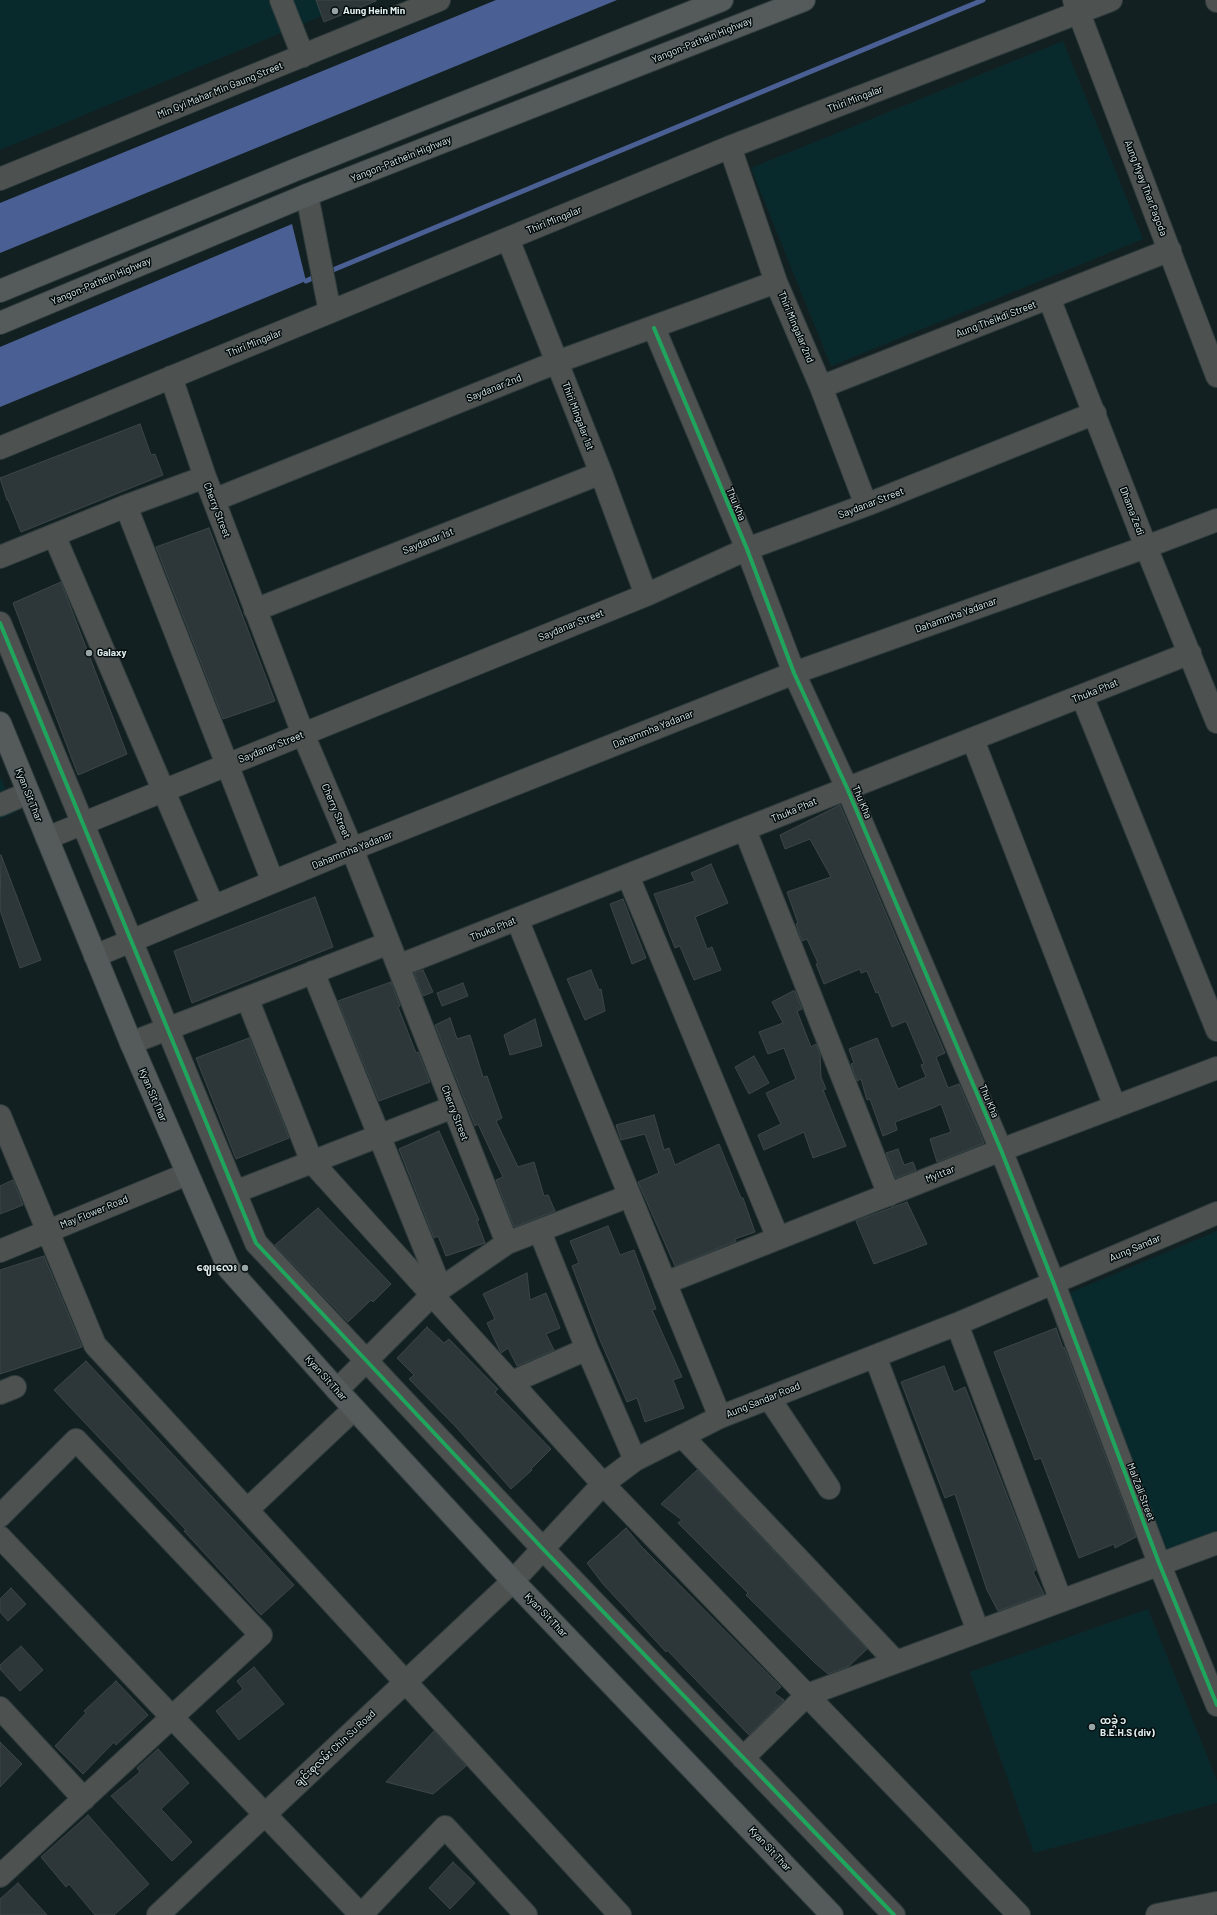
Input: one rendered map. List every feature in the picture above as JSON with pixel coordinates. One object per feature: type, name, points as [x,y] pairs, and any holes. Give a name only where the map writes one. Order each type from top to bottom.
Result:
[{"type":"main road","points":[[0,290],[295,170],[722,0]]},
{"type":"main road","name":"Yangon-Pathein Highway","points":[[0,323],[307,196],[804,0]]},
{"type":"main road","name":"Kyan Sit Thar","points":[[0,723],[131,1043],[229,1269],[354,1409],[513,1581],[832,1915]]},
{"type":"street","points":[[281,0],[303,56]]},
{"type":"street","name":"Min Gyi Mahar Min Gaung Street","points":[[0,179],[439,0]]},
{"type":"street","name":"Thiri Mingalar","points":[[0,448],[1076,6],[1111,0]]},
{"type":"street","name":"Aung Myay Thar Pagoda","points":[[1076,6],[1217,376]]},
{"type":"street","name":"Thiri Mingalar 2nd","points":[[730,147],[776,282],[822,387],[866,505]]},
{"type":"street","points":[[307,196],[330,312]]},
{"type":"street","name":"Thiri Mingalar 1st","points":[[508,239],[601,473],[646,595]]},
{"type":"street","name":"Aung Theikdi Street","points":[[822,387],[1170,250]]},
{"type":"street","name":"Saydanar 2nd","points":[[214,500],[557,362],[654,328],[776,282]]},
{"type":"street","name":"Dhama Zedi","points":[[1049,298],[1146,547],[1217,722]]},
{"type":"street","name":"Thu Kha","points":[[654,328],[747,549],[794,673],[847,788],[1001,1150],[1054,1284]]},
{"type":"street","name":"Cherry Street","points":[[171,377],[205,477],[303,734],[352,849],[507,1243]]},
{"type":"street","name":"Saydanar Street","points":[[47,838],[646,595],[747,549],[866,505],[1095,413]]},
{"type":"street","name":"Saydanar 1st","points":[[255,610],[601,473]]},
{"type":"street","points":[[0,557],[126,506],[205,477]]},
{"type":"street","points":[[126,506],[273,882]]},
{"type":"street","name":"Dahammha Yadanar","points":[[95,956],[352,849],[794,673],[1146,547],[1217,520]]},
{"type":"street","points":[[54,535],[213,906]]},
{"type":"street","points":[[0,623],[256,1243],[543,1549],[894,1915]]},
{"type":"street","name":"Thuka Phat","points":[[398,966],[1190,653]]},
{"type":"street","points":[[1082,696],[1217,1030]]},
{"type":"street","points":[[973,740],[1115,1107]]},
{"type":"street","points":[[0,805],[28,793]]},
{"type":"street","points":[[745,830],[889,1194]]},
{"type":"street","points":[[628,876],[778,1238]]},
{"type":"street","points":[[517,919],[720,1418]]},
{"type":"street","points":[[131,1043],[389,943]]},
{"type":"street","points":[[313,972],[379,1136],[437,1292]]},
{"type":"street","points":[[247,998],[312,1162],[437,1292],[512,1382],[603,1484],[1019,1915]]},
{"type":"street","name":"Myittar","points":[[665,1283],[1001,1150],[1217,1068]]},
{"type":"street","points":[[235,1192],[453,1107]]},
{"type":"street","points":[[0,1116],[49,1230],[95,1345],[620,1915]]},
{"type":"street","name":"May Flower Road","points":[[0,1251],[187,1174]]},
{"type":"street","points":[[337,1390],[437,1292],[507,1243],[540,1232],[629,1196]]},
{"type":"street","name":"Aung Sandar","points":[[1054,1284],[1217,1213]]},
{"type":"street","points":[[540,1232],[635,1460]]},
{"type":"street","name":"Aung Sandar Road","points":[[513,1581],[603,1484],[635,1460],[720,1418],[1054,1284]]},
{"type":"street","name":"Mal Zali Street","points":[[1054,1284],[1159,1563],[1217,1705]]},
{"type":"street","points":[[957,1324],[1061,1601]]},
{"type":"street","points":[[512,1382],[588,1349]]},
{"type":"street","points":[[875,1356],[978,1632]]},
{"type":"street","points":[[769,1398],[829,1488]]},
{"type":"street","points":[[247,1510],[354,1409]]},
{"type":"street","points":[[682,1436],[896,1662]]},
{"type":"street","points":[[0,1516],[76,1440],[261,1635],[0,1876]]},
{"type":"street","points":[[0,1537],[361,1915],[445,1827],[526,1915]]},
{"type":"street","points":[[743,1758],[807,1695],[1159,1563],[1217,1543]]},
{"type":"street","name":"ချင်းစုလမ်း Chin Su Road","points":[[158,1915],[513,1581]]},
{"type":"street","points":[[0,1708],[84,1799]]},
{"type":"street","points":[[1157,1915],[1217,1903]]},
{"type":"shaded area","points":[[0,0],[360,0],[0,150]]},
{"type":"shaded area","points":[[1063,41],[1143,239],[831,366],[751,168]]},
{"type":"shaded area","points":[[0,777],[16,812],[0,819]]},
{"type":"shaded area","points":[[1217,1231],[1217,1537],[1169,1555],[1067,1294]]},
{"type":"shaded area","name":"ထခွဲ ၁ B.E.H.S (div)","points":[[1148,1609],[1217,1781],[1217,1803],[1034,1853],[970,1672]]},
{"type":"water","points":[[496,0],[617,0],[0,253],[0,203]]},
{"type":"water","points":[[292,224],[306,281],[0,407],[0,347]]},
{"type":"building","name":"Aung Hein Min","points":[[316,0],[376,0],[376,1],[324,22]]},
{"type":"building","points":[[140,424],[151,455],[155,454],[163,475],[21,532],[7,500],[0,478]]},
{"type":"building","points":[[209,528],[275,701],[223,719],[156,547]]},
{"type":"building","points":[[61,582],[127,754],[78,775],[13,603]]},
{"type":"building","points":[[840,805],[945,1053],[936,1057],[948,1088],[959,1084],[984,1143],[937,1162],[930,1139],[951,1132],[941,1104],[895,1122],[897,1130],[883,1136],[870,1099],[867,1100],[861,1079],[857,1081],[851,1064],[854,1063],[849,1049],[877,1038],[898,1089],[926,1077],[921,1065],[924,1064],[906,1021],[892,1027],[878,992],[876,993],[867,971],[861,973],[860,969],[824,984],[816,964],[818,963],[807,939],[802,941],[796,924],[798,923],[787,892],[831,877],[810,839],[785,849],[780,835]]},
{"type":"building","points":[[1,855],[41,960],[20,968],[0,910]]},
{"type":"building","points":[[711,864],[728,903],[695,917],[707,949],[712,947],[721,970],[694,980],[680,946],[675,948],[654,894],[695,881],[691,873]]},
{"type":"building","points":[[315,897],[333,947],[192,1003],[174,951]]},
{"type":"building","points":[[623,899],[646,958],[632,964],[610,904]]},
{"type":"building","points":[[423,970],[433,992],[423,996],[414,973]]},
{"type":"building","points":[[591,970],[599,990],[601,989],[605,1011],[585,1020],[567,979]]},
{"type":"building","points":[[391,982],[400,1006],[398,1007],[416,1053],[418,1052],[430,1082],[379,1101],[338,1001]]},
{"type":"building","points":[[463,983],[468,996],[442,1006],[437,993]]},
{"type":"building","points":[[795,991],[802,1009],[797,1011],[811,1047],[816,1044],[820,1054],[821,1077],[826,1089],[823,1090],[846,1146],[813,1158],[804,1132],[764,1150],[758,1135],[781,1124],[766,1093],[796,1079],[784,1048],[768,1054],[759,1032],[783,1023],[772,1002]]},
{"type":"building","points":[[450,1018],[457,1039],[470,1035],[483,1077],[487,1076],[502,1118],[496,1121],[518,1167],[534,1162],[544,1196],[548,1195],[555,1211],[514,1227],[496,1180],[503,1177],[478,1124],[475,1126],[435,1025]]},
{"type":"building","points":[[535,1019],[542,1046],[510,1055],[504,1035]]},
{"type":"building","points":[[249,1038],[289,1138],[236,1159],[196,1058]]},
{"type":"building","points":[[754,1056],[769,1083],[749,1094],[735,1067]]},
{"type":"building","points":[[654,1115],[664,1150],[669,1148],[675,1165],[719,1144],[741,1198],[743,1198],[755,1232],[735,1239],[736,1241],[675,1266],[638,1182],[659,1173],[645,1134],[621,1140],[616,1125]]},
{"type":"building","points":[[439,1131],[479,1220],[477,1221],[485,1243],[446,1256],[438,1236],[434,1238],[399,1149]]},
{"type":"building","points":[[898,1149],[904,1165],[913,1162],[916,1170],[896,1178],[886,1153]]},
{"type":"building","points":[[13,1180],[23,1205],[0,1214],[0,1186]]},
{"type":"building","points":[[907,1202],[927,1244],[874,1264],[856,1221]]},
{"type":"building","points":[[318,1208],[391,1284],[373,1302],[371,1300],[348,1322],[275,1245]]},
{"type":"building","points":[[608,1226],[620,1255],[634,1250],[656,1309],[652,1310],[682,1377],[673,1380],[684,1408],[645,1422],[637,1398],[627,1402],[600,1340],[572,1266],[579,1263],[570,1241]]},
{"type":"building","points":[[44,1256],[82,1347],[0,1374],[0,1270]]},
{"type":"building","points":[[527,1273],[530,1300],[546,1293],[560,1328],[546,1334],[554,1350],[517,1366],[508,1348],[501,1353],[487,1323],[495,1319],[483,1294]]},
{"type":"building","points":[[427,1327],[444,1343],[449,1339],[498,1389],[495,1392],[551,1449],[531,1469],[532,1470],[511,1489],[456,1427],[409,1379],[414,1375],[397,1358]]},
{"type":"building","points":[[1056,1328],[1136,1537],[1115,1548],[1114,1544],[1079,1558],[1041,1458],[1035,1460],[994,1352]]},
{"type":"building","points":[[86,1361],[294,1585],[261,1615],[184,1531],[186,1530],[54,1390]]},
{"type":"building","points":[[944,1366],[954,1392],[965,1387],[1036,1570],[1033,1572],[1044,1594],[998,1611],[987,1590],[955,1494],[945,1498],[901,1382]]},
{"type":"building","points":[[697,1470],[867,1649],[849,1666],[828,1674],[814,1662],[746,1595],[748,1593],[678,1523],[682,1520],[661,1504]]},
{"type":"building","points":[[626,1528],[641,1546],[781,1687],[774,1693],[784,1700],[749,1735],[667,1650],[666,1652],[603,1584],[587,1563]]},
{"type":"building","points":[[11,1588],[26,1604],[8,1621],[0,1612],[0,1599]]},
{"type":"building","points":[[21,1646],[43,1670],[20,1691],[0,1669],[0,1665]]},
{"type":"building","points":[[254,1667],[284,1704],[239,1740],[216,1711],[243,1689],[237,1681]]},
{"type":"building","points":[[116,1681],[148,1715],[116,1745],[114,1742],[83,1774],[55,1746],[86,1713],[84,1711]]},
{"type":"building","points":[[434,1731],[466,1766],[433,1794],[386,1782]]},
{"type":"building","points":[[0,1742],[22,1764],[0,1787]]},
{"type":"building","points":[[158,1749],[189,1783],[161,1809],[192,1842],[172,1861],[111,1796],[140,1772],[137,1768]]},
{"type":"building","points":[[88,1815],[149,1884],[114,1915],[95,1915],[69,1884],[66,1887],[41,1857]]},
{"type":"building","points":[[453,1862],[475,1883],[450,1909],[429,1888]]},
{"type":"building","points":[[18,1883],[47,1915],[0,1915],[0,1899]]},
{"type":"waterway","points":[[328,272],[983,0]]},
{"type":"waterway","points":[[306,281],[319,275]]},
{"type":"cycle path","points":[[654,328],[747,549],[794,673],[847,788],[1001,1150],[1054,1284],[1159,1563],[1217,1705]]},
{"type":"cycle path","points":[[0,623],[256,1243],[543,1549],[894,1915]]},
{"type":"place","name":"Aung Hein Min","points":[[335,11]]},
{"type":"place","name":"Galaxy","points":[[89,653]]},
{"type":"place","name":"ဈေးလေး","points":[[245,1268]]},
{"type":"place","name":"ထခွဲ ၁ B.E.H.S (div)","points":[[1092,1727]]}]
